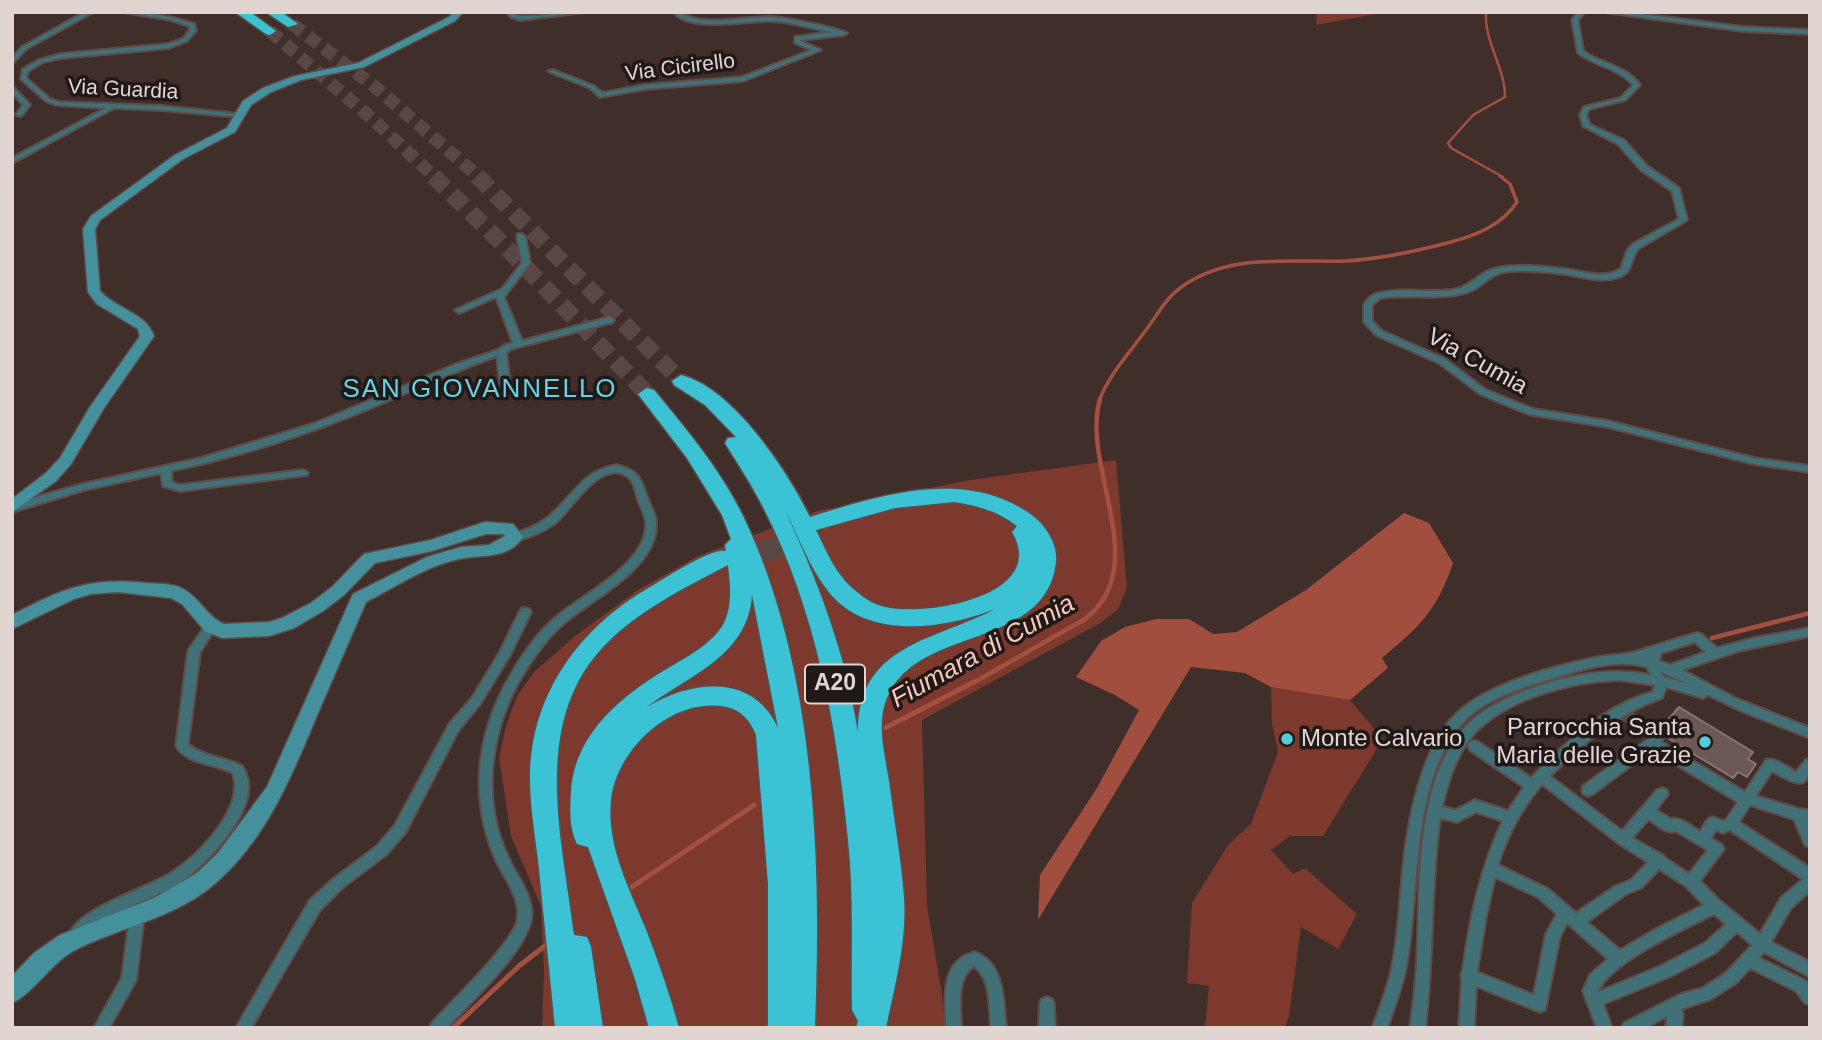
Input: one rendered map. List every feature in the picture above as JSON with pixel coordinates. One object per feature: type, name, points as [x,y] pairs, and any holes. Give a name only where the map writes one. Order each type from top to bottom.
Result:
[{"type":"highway","points":[[231,12],[265,28],[241,12]]},
{"type":"highway","points":[[272,12],[292,24],[281,12]]},
{"type":"highway","name":"A20","points":[[681,381],[711,400],[747,439],[791,501],[833,581],[844,595],[875,613],[894,617],[932,616],[957,612],[997,599],[1019,582],[1031,553],[1025,534],[998,511],[963,502],[895,509],[815,528],[893,502],[935,496],[965,496],[985,500],[1013,511],[1034,529],[1045,551],[1042,576],[1024,602],[990,622],[926,645],[903,658],[885,675],[874,699],[870,734],[890,900],[884,970],[869,1028],[862,842],[843,715],[827,645],[805,578],[774,508],[735,443],[681,381]]},
{"type":"highway","name":"A20","points":[[647,394],[695,454],[732,515],[762,591],[794,744],[804,879],[800,1028]]},
{"type":"highway","points":[[650,1028],[589,850],[582,814],[584,785],[590,757],[598,740],[618,715],[707,655],[722,643],[735,623],[740,603],[732,515]]},
{"type":"highway","points":[[570,1028],[543,779],[544,747],[549,720],[569,671],[603,631],[654,595],[723,563],[659,600],[611,635],[579,674],[558,722],[553,762],[554,793],[588,1028]]},
{"type":"highway","points":[[664,1028],[646,970],[605,862],[598,832],[599,787],[618,748],[650,717],[685,700],[713,695],[746,704],[761,717],[768,735],[783,894],[782,1028]]},
{"type":"street","points":[[12,62],[24,48],[90,12]]},
{"type":"street","name":"Via Guardia","points":[[127,12],[184,20],[192,24],[193,30],[185,40],[169,46],[67,55],[33,64],[23,72],[23,78],[51,102],[161,108],[239,117]]},
{"type":"street","points":[[12,507],[51,477],[66,461],[97,407],[147,336],[144,327],[96,296],[89,229],[92,222],[179,157],[231,131],[247,103],[275,86],[298,78],[361,65],[446,23],[459,12]]},
{"type":"street","points":[[510,12],[520,18],[582,12]]},
{"type":"street","name":"Via Cicirello","points":[[551,71],[592,87],[603,95],[645,87],[730,81],[748,77],[818,50],[797,42],[797,38],[844,33],[774,19],[698,22],[683,18],[677,12]]},
{"type":"street","name":"Via Cumia","points":[[1581,12],[1575,20],[1580,52],[1595,62],[1634,79],[1637,85],[1623,99],[1586,108],[1583,115],[1585,123],[1621,142],[1644,168],[1676,190],[1683,215],[1682,222],[1636,246],[1630,254],[1625,270],[1614,276],[1596,277],[1561,271],[1497,271],[1488,274],[1476,286],[1461,291],[1377,296],[1368,303],[1368,321],[1379,332],[1449,365],[1483,392],[1531,412],[1619,426],[1754,461],[1810,469]]},
{"type":"street","points":[[1608,12],[1743,29],[1810,32]]},
{"type":"street","points":[[12,88],[27,105]]},
{"type":"street","points":[[19,115],[27,105],[51,102]]},
{"type":"street","points":[[12,161],[114,106]]},
{"type":"street","points":[[518,343],[500,302],[503,291],[526,263],[521,236]]},
{"type":"street","points":[[459,310],[503,291]]},
{"type":"street","points":[[12,507],[83,487],[166,471],[319,425],[518,343],[610,320]]},
{"type":"street","points":[[501,352],[506,393]]},
{"type":"street","points":[[68,942],[137,915],[204,880],[220,865],[261,814],[280,779],[359,598],[426,564],[461,553],[498,549],[514,537],[525,535],[551,520],[575,492],[592,478],[620,470],[630,472],[636,480],[652,524],[646,545],[632,563],[566,615],[539,642],[520,670],[496,715],[488,741],[485,786],[496,842],[523,904],[524,921],[513,941],[437,1028]]},
{"type":"street","points":[[166,471],[167,484],[180,488],[303,473]]},
{"type":"street","points":[[12,623],[69,594],[91,588],[118,586],[174,592],[188,600],[211,626],[222,631],[239,632],[288,623],[328,599],[364,562],[378,555],[422,548],[494,527],[511,530],[514,537]]},
{"type":"street","points":[[243,1028],[310,912],[337,884],[382,850],[400,829],[454,727],[476,701],[525,612]]},
{"type":"street","points":[[12,992],[21,974],[68,942],[101,912],[165,883],[187,869],[225,828],[237,808],[243,784],[238,770],[225,762],[190,753],[183,746],[194,651],[211,626]]},
{"type":"street","points":[[1657,679],[1669,670],[1715,653],[1764,640],[1810,632]]},
{"type":"street","points":[[1379,1028],[1391,1000],[1401,961],[1411,851],[1423,792],[1433,759],[1451,726],[1472,706],[1491,694],[1560,672],[1611,659],[1629,658],[1697,637],[1715,653]]},
{"type":"street","points":[[1466,1028],[1472,945],[1492,869],[1511,818],[1537,781],[1584,737],[1645,698],[1658,695],[1661,685],[1652,664],[1656,650]]},
{"type":"street","points":[[1629,658],[1669,670],[1732,702]]},
{"type":"street","points":[[1417,1028],[1424,968],[1429,858],[1436,811],[1447,766],[1459,744],[1475,725],[1503,705],[1548,687],[1606,675],[1625,674],[1657,679],[1732,702],[1810,733]]},
{"type":"street","points":[[1588,790],[1653,743],[1658,736],[1648,729]]},
{"type":"street","points":[[1653,743],[1748,800],[1804,816],[1810,841]]},
{"type":"street","points":[[1474,746],[1537,781],[1658,860],[1691,882],[1715,906],[1762,944],[1810,970]]},
{"type":"street","points":[[1702,841],[1713,823],[1723,827],[1731,824],[1770,764],[1798,779],[1810,764]]},
{"type":"street","points":[[1623,839],[1662,794]]},
{"type":"street","points":[[1436,811],[1457,816],[1475,806],[1511,818]]},
{"type":"street","points":[[1649,812],[1672,827],[1674,823],[1717,849],[1691,882]]},
{"type":"street","points":[[1731,824],[1810,876]]},
{"type":"street","points":[[1468,975],[1540,1005],[1553,934],[1571,916],[1636,884],[1658,860]]},
{"type":"street","points":[[1492,869],[1543,893],[1618,958]]},
{"type":"street","points":[[1629,1028],[1669,1007],[1719,988],[1762,944],[1786,902],[1810,882]]},
{"type":"street","points":[[1605,1028],[1590,987],[1618,958],[1715,906]]},
{"type":"street","points":[[101,1028],[129,980],[137,915]]},
{"type":"street","points":[[1593,1001],[1666,971],[1710,948],[1736,924]]},
{"type":"street","points":[[953,1028],[955,978],[962,964],[975,959],[982,961],[990,972],[999,1028]]},
{"type":"street","points":[[1748,960],[1801,986],[1810,998]]},
{"type":"street","points":[[1047,1004],[1047,1028]]},
{"type":"street","points":[[1669,1007],[1676,1015],[1673,1028]]},
{"type":"shaded area","points":[[1317,12],[1386,12],[1316,25]]},
{"type":"shaded area","points":[[1116,460],[1127,588],[1118,609],[1102,622],[922,720],[927,906],[945,1028],[542,1028],[544,970],[541,906],[511,836],[499,758],[506,726],[517,696],[535,671],[575,636],[638,590],[698,556],[818,511],[970,480]]},
{"type":"shaded area","points":[[1404,513],[1429,523],[1453,563],[1440,594],[1425,617],[1382,658],[1388,668],[1350,700],[1271,687],[1245,673],[1191,667],[1038,920],[1040,875],[1097,788],[1139,710],[1115,695],[1076,677],[1101,641],[1125,627],[1156,619],[1189,619],[1213,634],[1237,632],[1306,590]]},
{"type":"shaded area","points":[[1271,687],[1350,700],[1383,739],[1323,836],[1290,836],[1271,850],[1293,874],[1305,868],[1357,914],[1338,949],[1301,927],[1285,1028],[1205,1028],[1209,986],[1187,983],[1192,903],[1228,845],[1251,824],[1278,752],[1272,723]]},
{"type":"building","name":"Parrocchia Santa Maria delle Grazie","points":[[1679,707],[1753,752],[1748,759],[1756,764],[1747,777],[1738,772],[1733,778],[1666,737],[1661,728]]},
{"type":"waterway","name":"Fiumara di Cumia","points":[[1486,12],[1488,34],[1502,75],[1505,97],[1473,115],[1448,143],[1451,148],[1503,177]]},
{"type":"waterway","name":"Fiumara di Cumia","points":[[1099,401],[1113,374],[1164,304],[1180,288],[1199,277],[1239,264],[1359,260],[1461,239],[1496,223],[1517,202],[1510,184],[1500,176]]},
{"type":"waterway","name":"Fiumara di Cumia","points":[[973,683],[1085,619],[1105,597],[1114,572],[1115,544],[1096,426],[1100,399]]},
{"type":"waterway","points":[[1712,638],[1810,613]]},
{"type":"waterway","name":"Fiumara di Cumia","points":[[885,728],[976,681]]},
{"type":"waterway","name":"Fiumara di Cumia","points":[[626,891],[754,805]]},
{"type":"waterway","name":"Fiumara di Cumia","points":[[453,1028],[519,966],[550,942]]},
{"type":"tunnel","points":[[292,24],[374,86],[479,177]]},
{"type":"tunnel","points":[[270,31],[435,177]]},
{"type":"tunnel","points":[[433,176],[511,252],[647,394]]},
{"type":"tunnel","points":[[477,176],[681,381]]},
{"type":"tunnel","points":[[732,564],[807,535]]},
{"type":"tunnel","points":[[1624,714],[1648,729]]},
{"type":"place","name":"Monte Calvario","points":[[1287,739]]},
{"type":"place","name":"Parrocchia Santa Maria delle Grazie","points":[[1705,742]]},
{"type":"district","name":"SAN GIOVANNELLO","points":[[480,390]]}]
